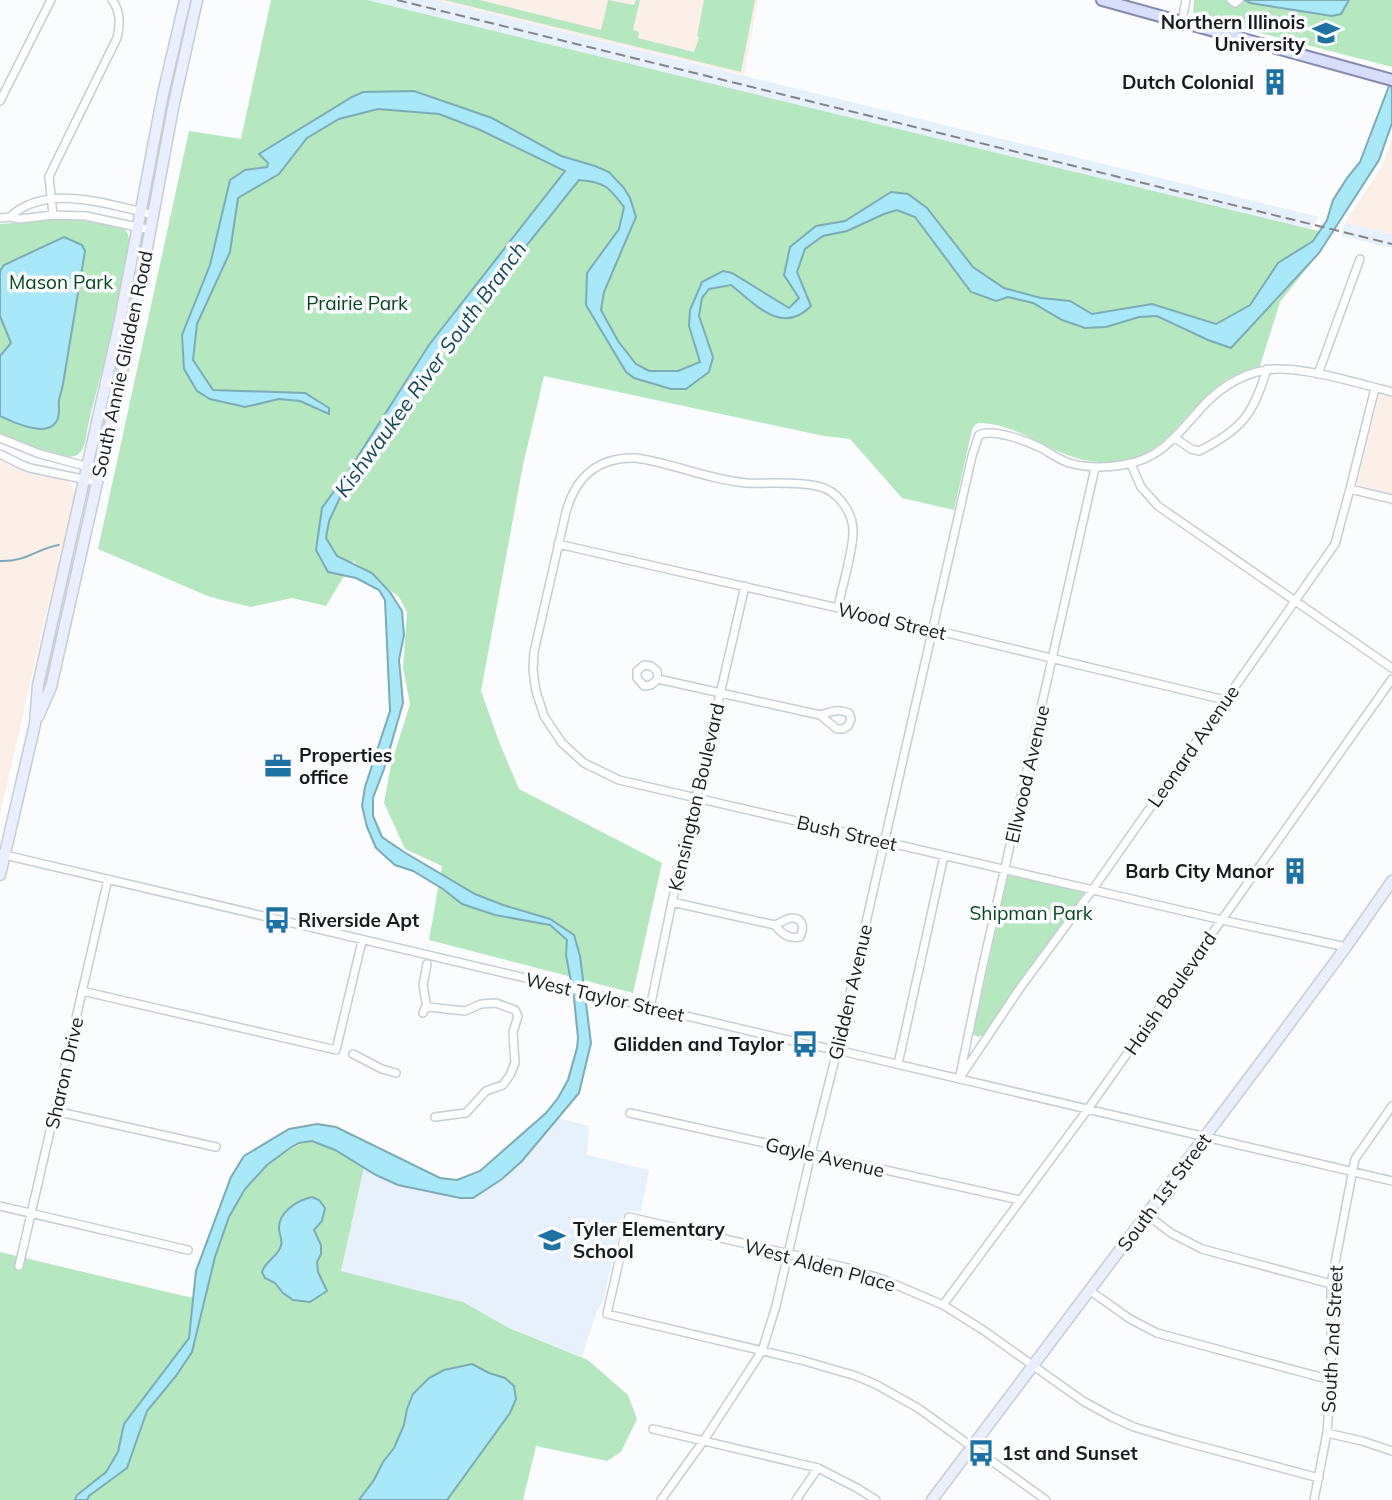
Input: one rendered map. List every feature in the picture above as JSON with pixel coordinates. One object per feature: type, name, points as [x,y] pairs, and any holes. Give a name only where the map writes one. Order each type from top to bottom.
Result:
[{"type":"main road","name":"South Annie Glidden Road","points":[[0,875],[35,724],[38,685],[120,320],[163,94],[185,0]]},
{"type":"main road","name":"South Annie Glidden Road","points":[[35,724],[51,687],[133,323],[171,120],[197,0]]},
{"type":"main road","points":[[1102,0],[1392,80]]},
{"type":"main road","name":"South 1st Street","points":[[932,1500],[1346,947],[1392,881]]},
{"type":"street","points":[[0,101],[51,0]]},
{"type":"street","points":[[53,215],[49,177],[117,38],[119,15],[112,0]]},
{"type":"street","points":[[1182,21],[1186,0]]},
{"type":"street","points":[[1231,0],[1234,3],[1239,0]]},
{"type":"street","points":[[10,217],[18,209],[52,200],[75,198],[154,215]]},
{"type":"street","points":[[0,218],[93,216],[151,230]]},
{"type":"street","points":[[1318,374],[1360,259]]},
{"type":"street","points":[[1175,438],[1199,451],[1229,433],[1251,411],[1267,369]]},
{"type":"street","points":[[1095,468],[1143,460],[1175,438],[1214,394],[1231,383],[1267,369],[1318,374],[1392,392]]},
{"type":"street","name":"Leonard Avenue","points":[[959,1079],[1020,988],[1093,889],[1335,544],[1375,388]]},
{"type":"street","name":"Glidden Avenue","points":[[660,1500],[704,1440],[762,1351],[776,1306],[979,435],[988,433],[1019,440],[1040,447],[1054,457],[1072,464],[1095,468]]},
{"type":"street","points":[[0,438],[30,451],[100,470]]},
{"type":"street","points":[[0,454],[20,464],[97,482]]},
{"type":"street","name":"Bush Street","points":[[838,608],[853,527],[842,502],[830,491],[816,485],[726,480],[636,458],[611,461],[592,469],[579,481],[569,502],[534,657],[534,677],[539,704],[557,737],[570,751],[584,763],[619,780],[1346,947]]},
{"type":"street","points":[[1131,464],[1141,487],[1153,502],[1392,667]]},
{"type":"street","name":"Ellwood Avenue","points":[[959,1079],[1095,468]]},
{"type":"street","points":[[1350,489],[1392,499]]},
{"type":"street","name":"Wood Street","points":[[558,544],[1225,700]]},
{"type":"street","name":"Kensington Boulevard","points":[[650,1008],[745,586]]},
{"type":"street","points":[[658,679],[820,715]]},
{"type":"street","name":"Haish Boulevard","points":[[943,1305],[1088,1109],[1392,679]]},
{"type":"street","name":"West Taylor Street","points":[[3,854],[362,941],[1392,1181]]},
{"type":"street","points":[[898,1064],[944,856]]},
{"type":"street","name":"Sharon Drive","points":[[19,1266],[107,879]]},
{"type":"street","points":[[672,902],[775,925]]},
{"type":"street","points":[[82,990],[336,1050],[362,941]]},
{"type":"street","points":[[427,964],[423,985],[425,1010],[434,1007],[465,1011],[481,1004],[496,1003],[515,1010],[518,1016],[513,1032],[515,1063],[503,1085],[486,1091],[466,1113],[435,1117]]},
{"type":"street","points":[[353,1054],[396,1073]]},
{"type":"street","name":"South 2nd Street","points":[[1314,1500],[1327,1433],[1331,1380],[1331,1284],[1355,1159],[1392,1106]]},
{"type":"street","points":[[55,1111],[216,1147]]},
{"type":"street","name":"Gayle Avenue","points":[[630,1113],[1020,1200]]},
{"type":"street","points":[[0,1206],[188,1251]]},
{"type":"street","points":[[1146,1214],[1171,1233],[1202,1249],[1331,1284]]},
{"type":"street","name":"West Alden Place","points":[[762,1351],[607,1314],[629,1217],[865,1273],[900,1286],[943,1305],[983,1330],[1083,1402],[1112,1418],[1181,1441],[1319,1478]]},
{"type":"street","points":[[1089,1290],[1130,1319],[1157,1333],[1331,1380]]},
{"type":"street","points":[[762,1351],[835,1369],[875,1384],[918,1408],[1046,1500]]},
{"type":"street","points":[[653,1429],[818,1468],[876,1500]]},
{"type":"street","points":[[1327,1433],[1392,1451]]},
{"type":"street","points":[[796,1500],[818,1468]]},
{"type":"shaded area","points":[[367,0],[435,0],[1319,217],[1311,229]]},
{"type":"shaded area","points":[[435,0],[758,0],[744,75]]},
{"type":"shaded area","points":[[1392,139],[1392,234],[1345,223],[1382,166]]},
{"type":"shaded area","points":[[1345,223],[1392,234],[1392,248],[1341,236]]},
{"type":"shaded area","points":[[1382,383],[1392,386],[1392,505],[1354,496]]},
{"type":"shaded area","points":[[0,458],[22,469],[67,480],[74,489],[75,502],[0,815]]},
{"type":"shaded area","points":[[558,1118],[589,1126],[587,1155],[649,1170],[641,1211],[626,1211],[622,1221],[603,1301],[596,1313],[582,1357],[509,1328],[463,1302],[341,1271],[364,1167],[398,1185],[464,1199],[502,1179],[540,1141]]},
{"type":"green space","name":"Prairie Park","points":[[271,0],[367,0],[1331,234],[1280,302],[1260,366],[1222,383],[1154,448],[1121,461],[1084,460],[1010,429],[978,423],[972,430],[954,510],[902,498],[850,439],[824,436],[544,376],[523,465],[481,691],[519,789],[662,863],[633,993],[429,940],[442,866],[405,849],[384,803],[391,765],[410,704],[403,668],[407,612],[399,597],[353,561],[326,606],[292,598],[251,607],[210,597],[98,549],[189,131],[241,139]]},
{"type":"green space","points":[[444,0],[480,0],[601,30],[608,0],[634,5],[636,0],[640,0],[633,30],[639,32],[638,38],[694,52],[699,38],[697,36],[704,0],[755,0],[741,72]]},
{"type":"green space","name":"Northern Illinois University","points":[[1194,0],[1392,0],[1392,67],[1198,17],[1193,12]]},
{"type":"green space","name":"Mason Park","points":[[85,219],[124,228],[128,234],[130,250],[85,442],[80,453],[70,457],[39,451],[0,436],[0,224]]},
{"type":"green space","name":"Shipman Park","points":[[1008,874],[1085,891],[986,1034],[978,1037],[973,1034]]},
{"type":"green space","points":[[311,1141],[335,1150],[364,1167],[341,1271],[463,1302],[509,1328],[588,1360],[628,1395],[637,1419],[621,1452],[607,1461],[536,1446],[523,1500],[0,1500],[0,1252],[204,1299],[228,1221],[248,1186],[278,1157]]},
{"type":"water","points":[[1245,0],[1349,0],[1341,14],[1332,16]]},
{"type":"water","points":[[1392,78],[1392,123],[1379,160],[1319,253],[1231,348],[1157,316],[1139,317],[1106,327],[1085,328],[1062,320],[1033,303],[1008,297],[996,301],[971,292],[915,217],[897,210],[847,231],[823,236],[805,249],[797,272],[811,306],[800,314],[779,318],[769,314],[731,285],[709,289],[702,298],[699,316],[713,357],[709,372],[686,389],[671,389],[634,378],[626,372],[586,305],[587,273],[619,229],[624,207],[606,187],[579,180],[438,356],[381,447],[343,491],[329,521],[326,538],[337,556],[372,573],[390,592],[402,611],[404,635],[399,660],[403,703],[373,798],[373,816],[382,837],[475,894],[550,919],[574,935],[580,956],[591,1043],[579,1093],[522,1161],[502,1179],[473,1198],[460,1198],[398,1185],[335,1150],[312,1141],[299,1143],[267,1165],[245,1189],[229,1217],[215,1257],[192,1352],[147,1411],[127,1468],[87,1500],[75,1500],[77,1495],[106,1472],[118,1452],[124,1424],[189,1338],[196,1271],[231,1177],[244,1156],[289,1129],[317,1124],[336,1127],[440,1178],[457,1180],[480,1171],[546,1113],[568,1080],[577,1048],[574,998],[566,955],[567,940],[550,925],[495,915],[462,904],[413,871],[395,865],[376,848],[362,806],[365,787],[390,711],[385,600],[379,590],[356,578],[328,572],[316,550],[322,508],[429,345],[565,171],[478,129],[439,114],[378,109],[339,119],[307,138],[279,174],[238,198],[230,252],[197,324],[193,360],[213,390],[305,393],[329,408],[329,414],[300,401],[279,399],[245,407],[210,399],[197,391],[184,369],[182,335],[210,265],[230,180],[245,170],[267,167],[268,163],[259,154],[363,92],[414,91],[492,118],[561,156],[609,172],[624,188],[636,217],[604,292],[601,310],[618,341],[636,364],[649,371],[678,371],[700,362],[689,326],[690,310],[702,282],[723,271],[732,273],[789,308],[799,298],[784,275],[790,247],[816,226],[845,221],[891,192],[908,194],[927,208],[973,267],[1004,288],[1041,298],[1070,301],[1092,314],[1152,304],[1216,324],[1250,305],[1278,263],[1313,241],[1327,220],[1333,200],[1360,162]]},
{"type":"water","points":[[64,237],[82,245],[85,251],[58,417],[51,427],[37,429],[0,416],[0,356],[11,343],[0,316],[0,271],[4,265]]},
{"type":"water","points":[[312,1197],[319,1200],[325,1208],[322,1221],[314,1230],[321,1245],[318,1272],[327,1291],[310,1302],[293,1300],[275,1283],[265,1278],[262,1272],[280,1247],[279,1229],[285,1212],[295,1204]]},
{"type":"water","points":[[472,1364],[505,1378],[514,1386],[516,1399],[510,1413],[447,1500],[359,1500],[394,1448],[413,1394],[429,1378],[444,1370]]},
{"type":"waterway","points":[[0,561],[17,559],[59,545]]},
{"type":"railway","points":[[397,0],[1392,244]]},
{"type":"place","name":"Northern Illinois University","points":[[1326,33]]},
{"type":"place","name":"Dutch Colonial","points":[[1275,82]]},
{"type":"place","name":"Properties office","points":[[278,766]]},
{"type":"place","name":"Barb City Manor","points":[[1295,871]]},
{"type":"place","name":"Riverside Apt","points":[[277,920]]},
{"type":"place","name":"Glidden and Taylor","points":[[805,1044]]},
{"type":"place","name":"Tyler Elementary School","points":[[552,1240]]},
{"type":"place","name":"1st and Sunset","points":[[981,1453]]},
{"type":"water label","name":"Kishwaukee River South Branch","points":[[430,369]]}]
